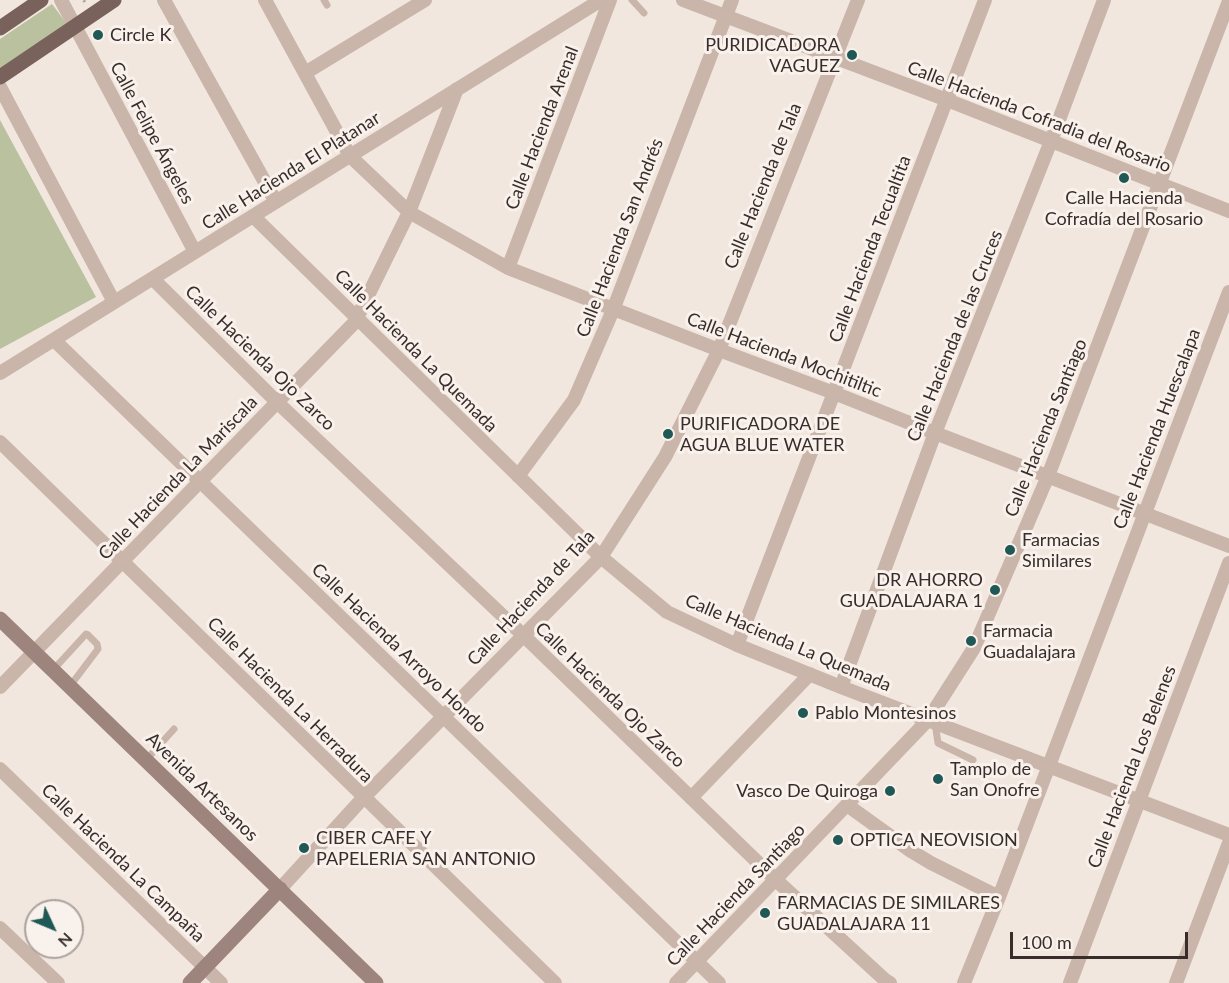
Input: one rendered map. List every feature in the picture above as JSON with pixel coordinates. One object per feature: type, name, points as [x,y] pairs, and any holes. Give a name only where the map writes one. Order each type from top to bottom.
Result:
[{"type":"main road","points":[[0,28],[41,0]]},
{"type":"main road","points":[[0,77],[114,0]]},
{"type":"main road","name":"Avenida Artesanos","points":[[0,619],[376,983]]},
{"type":"main road","name":"Calle Hacienda de Tala","points":[[190,983],[280,889]]},
{"type":"street","name":"Calle Felipe Ángeles","points":[[61,0],[195,252]]},
{"type":"street","points":[[164,0],[276,202]]},
{"type":"street","points":[[305,73],[425,0]]},
{"type":"street","name":"Calle Hacienda El Platanar","points":[[0,373],[601,0]]},
{"type":"street","name":"Calle Hacienda Arenal","points":[[508,268],[610,0]]},
{"type":"street","name":"Calle Hacienda Cofradia del Rosario","points":[[683,0],[947,100],[1229,211]]},
{"type":"street","name":"Calle Hacienda San Andrés","points":[[518,476],[574,400],[613,310],[732,0]]},
{"type":"street","name":"Calle Hacienda de Tala","points":[[280,889],[364,797],[601,557],[666,457],[719,350],[858,0]]},
{"type":"street","name":"Calle Hacienda Tecualtita","points":[[737,645],[985,0]]},
{"type":"street","name":"Calle Hacienda de las Cruces","points":[[841,687],[935,433],[1051,141],[1104,0]]},
{"type":"street","name":"Calle Hacienda Santiago","points":[[676,983],[847,806],[932,722],[974,648],[1048,476],[1229,1]]},
{"type":"street","name":"Calle Hacienda Mochitiltic","points":[[271,2],[305,73],[350,156],[409,212],[508,268],[1229,546]]},
{"type":"street","points":[[0,87],[114,302]]},
{"type":"street","name":"Calle Hacienda La Mariscala","points":[[0,687],[355,322],[409,212],[457,89]]},
{"type":"street","name":"Calle Hacienda La Quemada","points":[[253,216],[601,557],[667,612],[737,645],[841,687],[1229,835]]},
{"type":"street","name":"Calle Hacienda Ojo Zarco","points":[[153,279],[776,880],[890,983]]},
{"type":"street","name":"Calle Hacienda Huescalapa","points":[[964,983],[999,897],[1229,292]]},
{"type":"street","name":"Calle Hacienda Arroyo Hondo","points":[[54,340],[719,983]]},
{"type":"street","name":"Calle Hacienda La Herradura","points":[[0,442],[555,983]]},
{"type":"street","name":"Calle Hacienda Los Belenes","points":[[1070,983],[1229,563]]},
{"type":"street","points":[[691,798],[810,674]]},
{"type":"street","name":"Calle Hacienda La Campaña","points":[[0,769],[221,983]]},
{"type":"street","points":[[847,806],[931,863],[999,897]]},
{"type":"street","points":[[1176,983],[1229,843]]},
{"type":"street","points":[[0,928],[58,983]]},
{"type":"lane","points":[[632,0],[644,13]]},
{"type":"lane","points":[[53,670],[86,634],[88,635],[97,644],[98,649],[70,686]]},
{"type":"lane","points":[[932,722],[938,743],[973,760]]},
{"type":"lane","points":[[146,760],[174,729]]},
{"type":"green space","points":[[52,4],[67,24],[0,72],[0,39]]},
{"type":"green space","points":[[0,120],[96,297],[0,349]]},
{"type":"place","name":"Circle K","points":[[98,35]]},
{"type":"place","name":"PURIDICADORA VAGUEZ","points":[[852,55]]},
{"type":"place","name":"Calle Hacienda Cofradía del Rosario","points":[[1124,178]]},
{"type":"place","name":"PURIFICADORA DE AGUA BLUE WATER","points":[[668,434]]},
{"type":"place","name":"Farmacias Similares","points":[[1010,550]]},
{"type":"place","name":"DR AHORRO GUADALAJARA 1","points":[[995,590]]},
{"type":"place","name":"Farmacia Guadalajara","points":[[971,641]]},
{"type":"place","name":"Pablo Montesinos","points":[[803,713]]},
{"type":"place","name":"Tamplo de San Onofre","points":[[938,779]]},
{"type":"place","name":"Vasco De Quiroga","points":[[890,791]]},
{"type":"place","name":"OPTICA NEOVISION","points":[[838,840]]},
{"type":"place","name":"CIBER CAFE Y PAPELERIA SAN ANTONIO","points":[[304,848]]},
{"type":"place","name":"FARMACIAS DE SIMILARES GUADALAJARA 11","points":[[765,913]]}]
